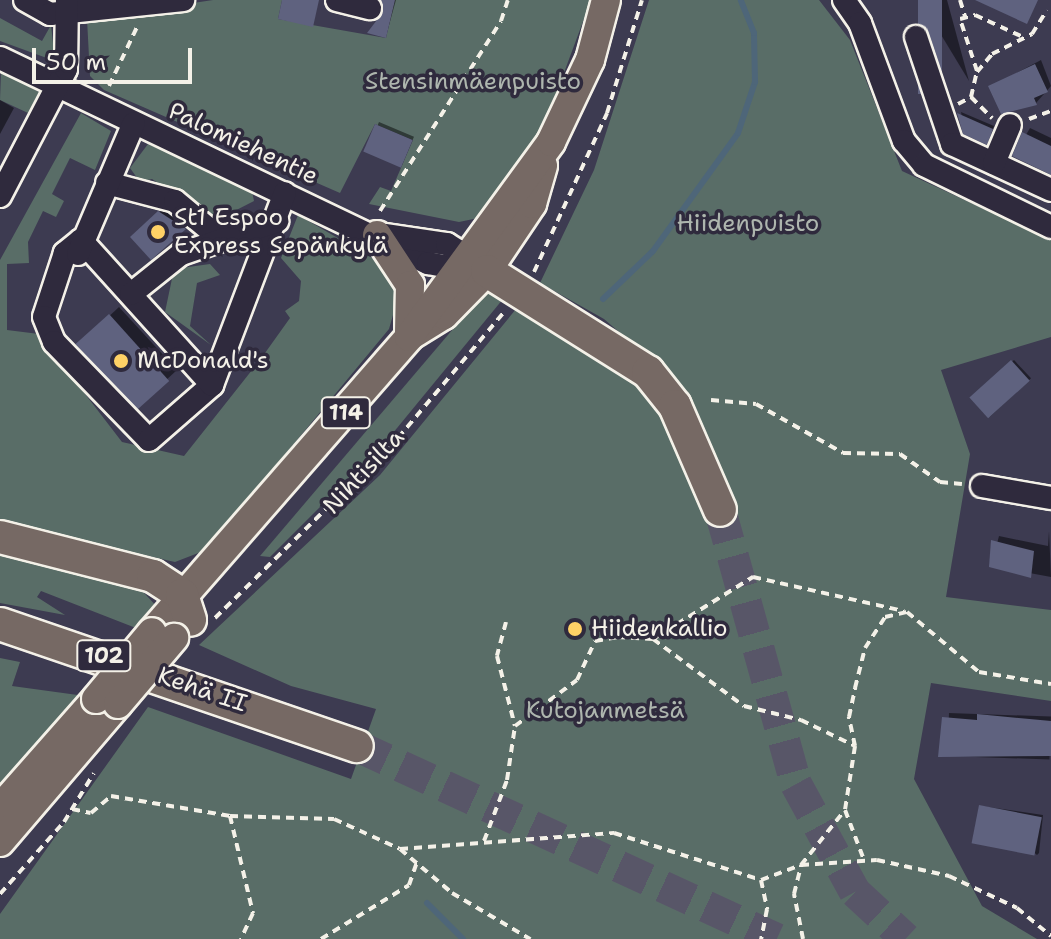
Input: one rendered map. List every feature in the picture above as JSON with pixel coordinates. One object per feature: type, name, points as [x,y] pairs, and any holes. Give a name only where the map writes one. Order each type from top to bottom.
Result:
[{"type":"highway","points":[[469,265],[523,289],[648,372],[675,406],[720,510]]},
{"type":"highway","points":[[0,537],[153,576],[182,621]]},
{"type":"highway","name":"Kehä II","points":[[0,624],[207,691],[357,746]]},
{"type":"highway","points":[[0,646],[207,691]]},
{"type":"main road","name":"114","points":[[469,265],[532,204],[551,142],[590,60],[606,0]]},
{"type":"main road","points":[[379,223],[410,285],[409,337]]},
{"type":"main road","name":"Nihtisilta","points":[[0,808],[182,621],[282,489],[409,337],[444,315],[469,265]]},
{"type":"main road","name":"Nihtisilta","points":[[0,842],[107,701]]},
{"type":"street","points":[[25,0],[50,14],[67,6],[144,6],[183,0]]},
{"type":"street","points":[[337,0],[370,8]]},
{"type":"street","points":[[844,0],[860,23],[904,141],[924,165],[1051,227]]},
{"type":"street","points":[[0,196],[57,87],[68,55],[67,6]]},
{"type":"street","points":[[916,37],[938,115],[952,144],[1051,190]]},
{"type":"street","name":"Palomiehentie","points":[[0,58],[285,193],[379,223],[469,265]]},
{"type":"street","points":[[134,123],[81,240],[65,253],[47,291],[44,317],[54,342],[149,440],[212,385],[277,221],[285,193]]},
{"type":"street","points":[[994,163],[1010,125]]},
{"type":"street","points":[[107,183],[175,201],[222,240]]},
{"type":"street","points":[[131,294],[181,254],[277,221]]},
{"type":"street","points":[[81,240],[212,385]]},
{"type":"street","points":[[982,486],[1051,498]]},
{"type":"path","points":[[379,223],[501,21],[508,0]]},
{"type":"path","name":"Nihtisilta","points":[[182,621],[398,438],[523,289],[584,170],[642,0]]},
{"type":"path","points":[[938,115],[971,97],[977,72],[959,33],[965,16],[960,0]]},
{"type":"path","points":[[104,95],[144,6]]},
{"type":"path","points":[[977,72],[1041,25],[1047,10]]},
{"type":"path","points":[[965,16],[1023,37]]},
{"type":"path","points":[[711,400],[756,404],[843,453],[900,454],[940,482],[982,486]]},
{"type":"path","points":[[515,726],[577,680],[595,641],[653,639],[753,577],[907,612],[979,672],[1051,684]]},
{"type":"path","points":[[864,860],[845,810],[855,746],[849,717],[865,648],[885,617],[907,612]]},
{"type":"path","points":[[484,841],[507,780],[515,726],[497,656],[506,622]]},
{"type":"path","points":[[653,639],[744,706],[801,720],[855,746]]},
{"type":"path","points":[[0,894],[72,809],[99,765]]},
{"type":"path","points":[[72,809],[91,813],[111,796],[230,816],[334,819],[400,849],[530,939]]},
{"type":"path","points":[[803,939],[794,894],[801,865],[845,810]]},
{"type":"path","points":[[230,816],[253,913],[241,939]]},
{"type":"path","points":[[400,849],[614,833],[761,880],[801,865],[864,860],[949,876],[1017,908],[1051,936]]},
{"type":"path","points":[[321,939],[409,885],[417,862]]},
{"type":"path","points":[[761,880],[767,909],[761,939]]},
{"type":"green space","name":"Stensinmäenpuisto","points":[[213,0],[282,0],[278,19],[386,38],[395,0],[591,0],[542,132],[483,217],[459,222],[369,204],[380,187],[391,191],[413,140],[375,124],[340,193],[104,90],[90,76],[87,19]]},
{"type":"green space","name":"Kutojanmetsä","points":[[649,0],[819,0],[850,40],[902,171],[1051,240],[1051,337],[941,370],[970,454],[946,597],[1051,610],[1051,701],[931,683],[914,779],[982,906],[1037,939],[0,939],[0,914],[148,707],[351,779],[376,709],[291,686],[199,645],[380,475],[521,303],[627,372],[730,495],[677,382],[604,319],[540,283],[594,170]]},
{"type":"green space","points":[[0,18],[42,41],[51,25],[55,61],[0,41]]},
{"type":"green space","points":[[1,72],[39,92],[28,113],[0,100]]},
{"type":"green space","points":[[81,113],[111,131],[95,170],[70,158],[52,194],[64,201],[56,217],[43,211],[28,242],[29,263],[7,264],[7,330],[39,334],[122,442],[184,456],[260,360],[290,318],[285,311],[299,301],[301,281],[281,258],[298,215],[388,267],[399,294],[389,329],[206,550],[175,562],[0,523],[0,260]]},
{"type":"green space","points":[[148,144],[252,191],[254,201],[215,221],[152,179],[140,182],[130,168]]},
{"type":"green space","points":[[210,264],[220,275],[197,283],[190,326],[211,345],[165,312],[174,269]]},
{"type":"green space","points":[[487,289],[503,299],[388,439],[270,557],[260,556]]},
{"type":"green space","points":[[0,548],[136,584],[158,608],[141,630],[41,591],[37,597],[65,615],[0,603]]},
{"type":"green space","points":[[0,658],[20,662],[12,686],[85,696],[0,791]]},
{"type":"building","points":[[282,0],[319,0],[313,27],[278,19]]},
{"type":"building","points":[[381,0],[395,0],[386,38],[367,33],[383,12]]},
{"type":"building","points":[[918,0],[942,0],[942,94],[918,94]]},
{"type":"building","points":[[975,0],[1038,0],[1027,24]]},
{"type":"building","points":[[1035,64],[1048,92],[1034,98],[1037,105],[1001,114],[988,86]]},
{"type":"building","points":[[957,113],[993,129],[987,145],[963,134]]},
{"type":"building","points":[[375,124],[413,140],[401,168],[363,152]]},
{"type":"building","points":[[1022,132],[1051,146],[1051,175],[1012,156]]},
{"type":"building","name":"St1 Espoo Express Sepänkylä","points":[[158,211],[186,229],[151,260],[130,237]]},
{"type":"building","name":"McDonald's","points":[[109,314],[169,381],[136,411],[76,344]]},
{"type":"building","points":[[1011,360],[1030,381],[988,418],[969,397]]},
{"type":"building","points":[[991,540],[1034,551],[1031,578],[989,567]]},
{"type":"building","points":[[977,714],[1051,721],[1051,756],[938,757],[942,717],[977,720]]},
{"type":"building","points":[[979,805],[1042,817],[1034,855],[972,843]]},
{"type":"waterway","points":[[603,299],[653,251],[738,133],[755,82],[754,33],[741,0]]},
{"type":"waterway","points":[[427,903],[463,939]]},
{"type":"tunnel","points":[[720,510],[796,784],[855,892],[906,939]]},
{"type":"tunnel","points":[[357,746],[777,939]]},
{"type":"place","name":"St1 Espoo Express Sepänkylä","points":[[158,232]]},
{"type":"place","name":"McDonald's","points":[[121,361]]},
{"type":"place","name":"Hiidenkallio","points":[[575,629]]},
{"type":"park label","name":"Hiidenpuisto","points":[[748,224]]}]
